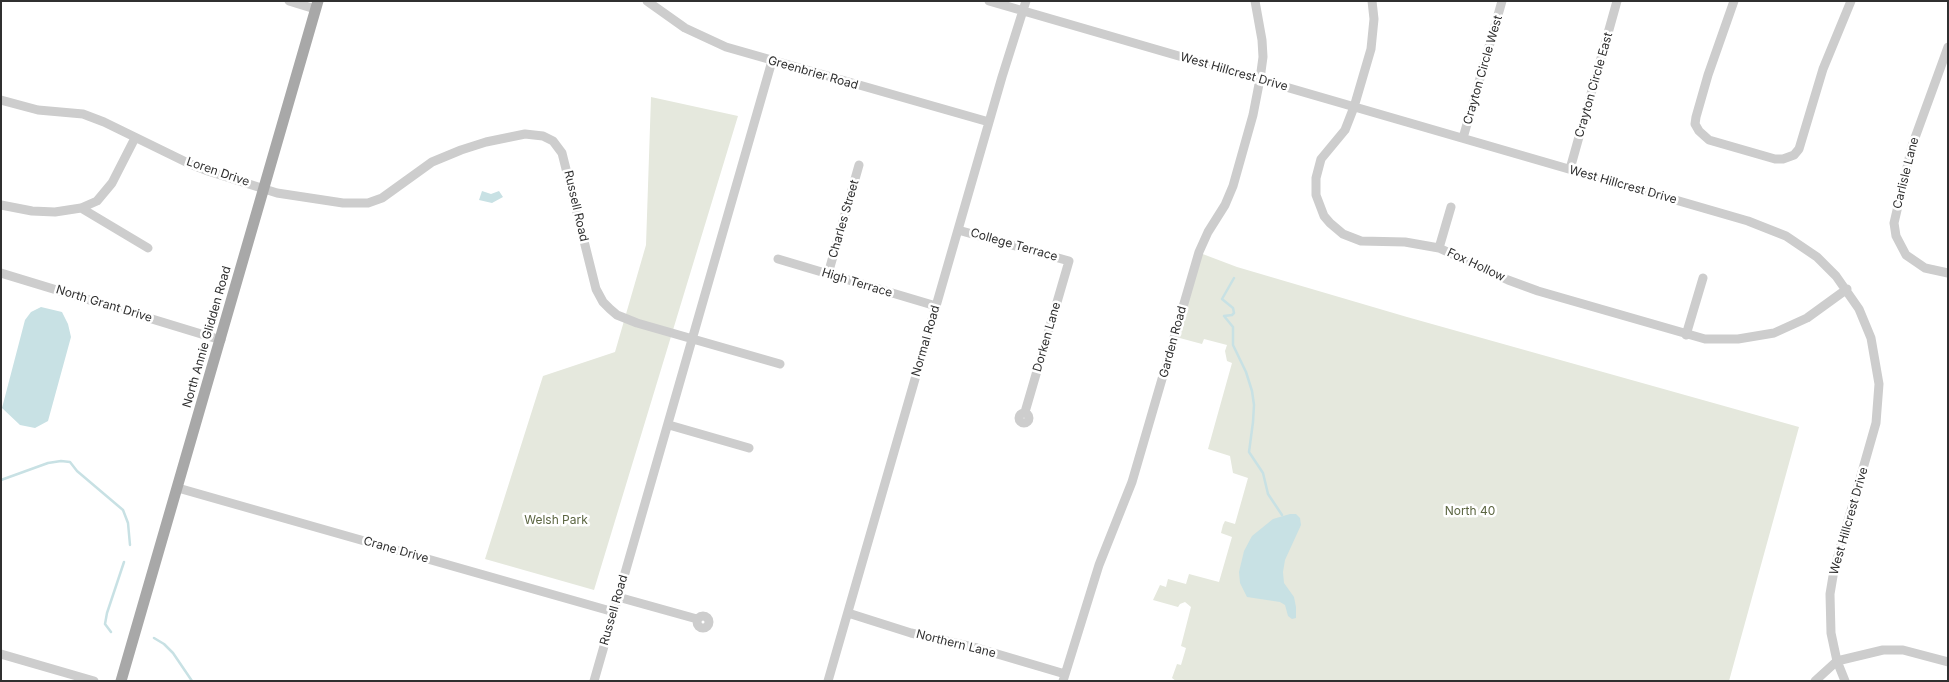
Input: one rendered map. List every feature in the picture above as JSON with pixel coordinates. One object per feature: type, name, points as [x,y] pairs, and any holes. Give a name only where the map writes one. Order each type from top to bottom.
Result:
[{"type":"main road","name":"North Annie Glidden Road","points":[[122,681],[316,5]]},
{"type":"street","points":[[288,1],[316,5]]},
{"type":"street","name":"Greenbrier Road","points":[[647,1],[685,28],[704,38],[746,54],[989,122]]},
{"type":"street","name":"West Hillcrest Drive","points":[[989,1],[1748,221],[1778,232],[1817,257],[1847,289],[1859,309],[1871,338],[1878,371],[1879,394],[1872,442],[1832,583],[1830,622],[1837,661],[1845,681]]},
{"type":"street","name":"Normal Road","points":[[828,681],[989,122],[1026,1]]},
{"type":"street","name":"Garden Road","points":[[1064,677],[1099,565],[1132,482],[1199,252],[1208,232],[1225,205],[1233,186],[1253,115],[1263,57],[1255,1]]},
{"type":"street","name":"Fox Hollow","points":[[1372,1],[1374,19],[1371,49],[1354,107],[1345,130],[1326,152],[1317,169],[1316,195],[1324,216],[1335,228],[1355,240],[1405,242],[1439,248],[1508,280],[1538,291],[1705,339],[1748,338],[1774,332],[1807,318],[1847,289]]},
{"type":"street","name":"Crayton Circle West","points":[[1463,138],[1502,1]]},
{"type":"street","name":"Crayton Circle East","points":[[1570,169],[1617,1]]},
{"type":"street","points":[[1734,1],[1725,23],[1695,124],[1708,140],[1775,159],[1789,158],[1798,149],[1823,69],[1851,1]]},
{"type":"street","name":"Carlisle Lane","points":[[1948,47],[1912,146],[1894,223],[1898,242],[1911,260],[1925,268],[1948,273]]},
{"type":"street","name":"Russell Road","points":[[594,681],[772,61]]},
{"type":"street","name":"Loren Drive","points":[[1,100],[38,110],[82,114],[104,122],[190,164],[254,184],[264,190],[343,203],[368,203],[382,198],[432,162]]},
{"type":"street","name":"Russell Road","points":[[432,162],[468,147],[518,135],[537,135],[553,141],[562,153],[566,163],[596,290],[603,302],[615,313],[626,319],[692,338]]},
{"type":"street","points":[[1,205],[20,210],[46,212],[81,208],[96,201],[106,191],[118,173],[135,138]]},
{"type":"street","name":"Charles Street","points":[[828,274],[859,165]]},
{"type":"street","points":[[1439,248],[1451,207]]},
{"type":"street","points":[[81,208],[148,248]]},
{"type":"street","name":"College Terrace","points":[[958,230],[1069,261]]},
{"type":"street","name":"High Terrace","points":[[778,259],[936,306]]},
{"type":"street","name":"Dorken Lane","points":[[1025,412],[1069,261]]},
{"type":"street","name":"North Grant Drive","points":[[1,273],[221,340]]},
{"type":"street","points":[[1686,335],[1703,278]]},
{"type":"street","points":[[692,338],[780,364]]},
{"type":"street","points":[[669,425],[749,448]]},
{"type":"street","name":"Crane Drive","points":[[178,488],[614,612]]},
{"type":"street","points":[[618,597],[697,620]]},
{"type":"street","name":"Northern Lane","points":[[848,613],[911,633],[977,648],[1064,677]]},
{"type":"street","points":[[1815,681],[1837,661],[1867,652],[1890,649],[1920,654],[1948,662]]},
{"type":"street","points":[[1,654],[94,681]]},
{"type":"green space","name":"Welsh Park","points":[[651,97],[738,116],[594,590],[485,559],[543,376],[615,352],[646,245]]},
{"type":"green space","name":"North 40","points":[[1200,253],[1237,267],[1407,317],[1799,427],[1729,681],[1176,681],[1172,678],[1177,664],[1181,665],[1186,648],[1181,646],[1191,607],[1185,602],[1178,607],[1153,600],[1160,585],[1166,587],[1168,579],[1186,584],[1189,574],[1219,582],[1232,537],[1221,533],[1223,525],[1225,521],[1235,524],[1248,478],[1233,473],[1230,456],[1208,449],[1232,363],[1227,361],[1225,351],[1227,345],[1204,339],[1202,344],[1176,337]]},
{"type":"water","points":[[482,191],[491,194],[499,191],[503,197],[492,203],[479,200]]},
{"type":"water","points":[[41,307],[62,312],[68,324],[71,337],[48,421],[35,428],[20,425],[2,408],[25,320],[31,312]]},
{"type":"water","points":[[1296,514],[1300,518],[1301,525],[1285,560],[1283,572],[1284,583],[1294,597],[1296,607],[1296,618],[1292,619],[1288,616],[1285,605],[1280,602],[1247,597],[1240,583],[1239,572],[1244,551],[1252,536],[1273,519]]},
{"type":"waterway","points":[[1234,278],[1222,299],[1233,308],[1234,313],[1232,315],[1224,316],[1233,327],[1233,345],[1246,372],[1252,391],[1254,405],[1249,452],[1263,473],[1268,494],[1282,515]]},
{"type":"waterway","points":[[1,480],[48,463],[70,462],[77,471],[123,510],[128,523],[130,545]]},
{"type":"waterway","points":[[111,632],[105,624],[107,613],[124,562]]},
{"type":"waterway","points":[[154,638],[173,653],[192,681]]}]
